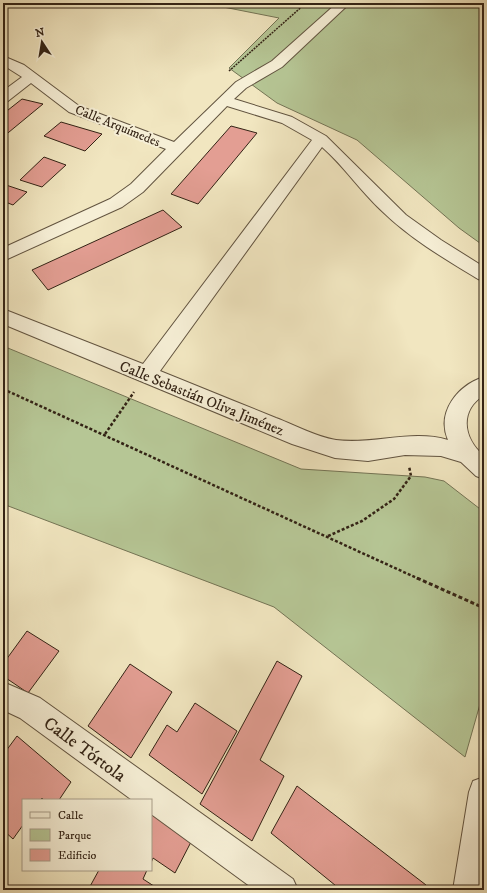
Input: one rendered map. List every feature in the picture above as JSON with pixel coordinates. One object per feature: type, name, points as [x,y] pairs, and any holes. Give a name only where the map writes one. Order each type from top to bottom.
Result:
[{"type":"street","points":[[3,255],[116,203],[137,188],[241,85],[277,64],[344,3]]},
{"type":"street","name":"Calle Arquímedes","points":[[3,60],[19,68],[74,109],[176,148]]},
{"type":"street","points":[[3,98],[30,77]]},
{"type":"street","points":[[225,101],[255,109],[286,120],[320,139],[348,165],[388,208],[418,234],[484,275]]},
{"type":"street","points":[[146,375],[320,139]]},
{"type":"street","name":"Calle Sebastián Oliva Jiménez","points":[[4,317],[300,437],[335,448],[368,451],[405,446],[441,446],[476,462]]},
{"type":"street","points":[[476,462],[459,440],[455,417],[460,402],[472,390],[484,385]]},
{"type":"street","name":"Calle Sebastián Oliva Jiménez","points":[[405,446],[436,433],[455,417]]},
{"type":"street","name":"Calle Tórtola","points":[[3,696],[30,708],[282,890]]},
{"type":"street","points":[[469,890],[484,792]]},
{"type":"path","points":[[241,85],[228,71],[306,3]]},
{"type":"path","points":[[105,434],[146,375]]},
{"type":"path","points":[[3,389],[105,434],[484,608]]},
{"type":"path","points":[[328,536],[362,521],[394,498],[411,476],[405,446]]},
{"type":"green space","points":[[203,3],[484,3],[484,246],[459,228],[357,140],[277,103],[229,68],[279,18]]},
{"type":"green space","points":[[3,346],[301,469],[425,477],[444,481],[484,512],[484,690],[465,757],[274,607],[3,504]]},
{"type":"building","points":[[22,99],[43,104],[3,137],[3,114]]},
{"type":"building","points":[[61,122],[102,134],[85,151],[44,136]]},
{"type":"building","points":[[231,126],[257,133],[198,204],[171,194]]},
{"type":"building","points":[[44,157],[66,165],[42,187],[20,180]]},
{"type":"building","points":[[3,184],[27,192],[13,205],[3,201]]},
{"type":"building","points":[[163,210],[182,227],[48,290],[32,270]]},
{"type":"building","points":[[27,631],[59,651],[28,693],[3,676],[3,664]]},
{"type":"building","points":[[277,661],[302,676],[260,760],[284,776],[252,841],[200,804]]},
{"type":"building","points":[[130,664],[172,692],[131,758],[88,726]]},
{"type":"building","points":[[195,703],[237,731],[202,794],[149,755],[167,725],[177,732]]},
{"type":"building","points":[[17,736],[71,782],[60,799],[22,799],[22,826],[13,839],[3,830],[3,755]]},
{"type":"building","points":[[297,786],[426,885],[424,890],[341,890],[271,833]]},
{"type":"building","points":[[152,814],[191,842],[175,873],[153,858],[152,860]]},
{"type":"building","points":[[98,871],[147,871],[143,879],[160,890],[88,890]]}]
